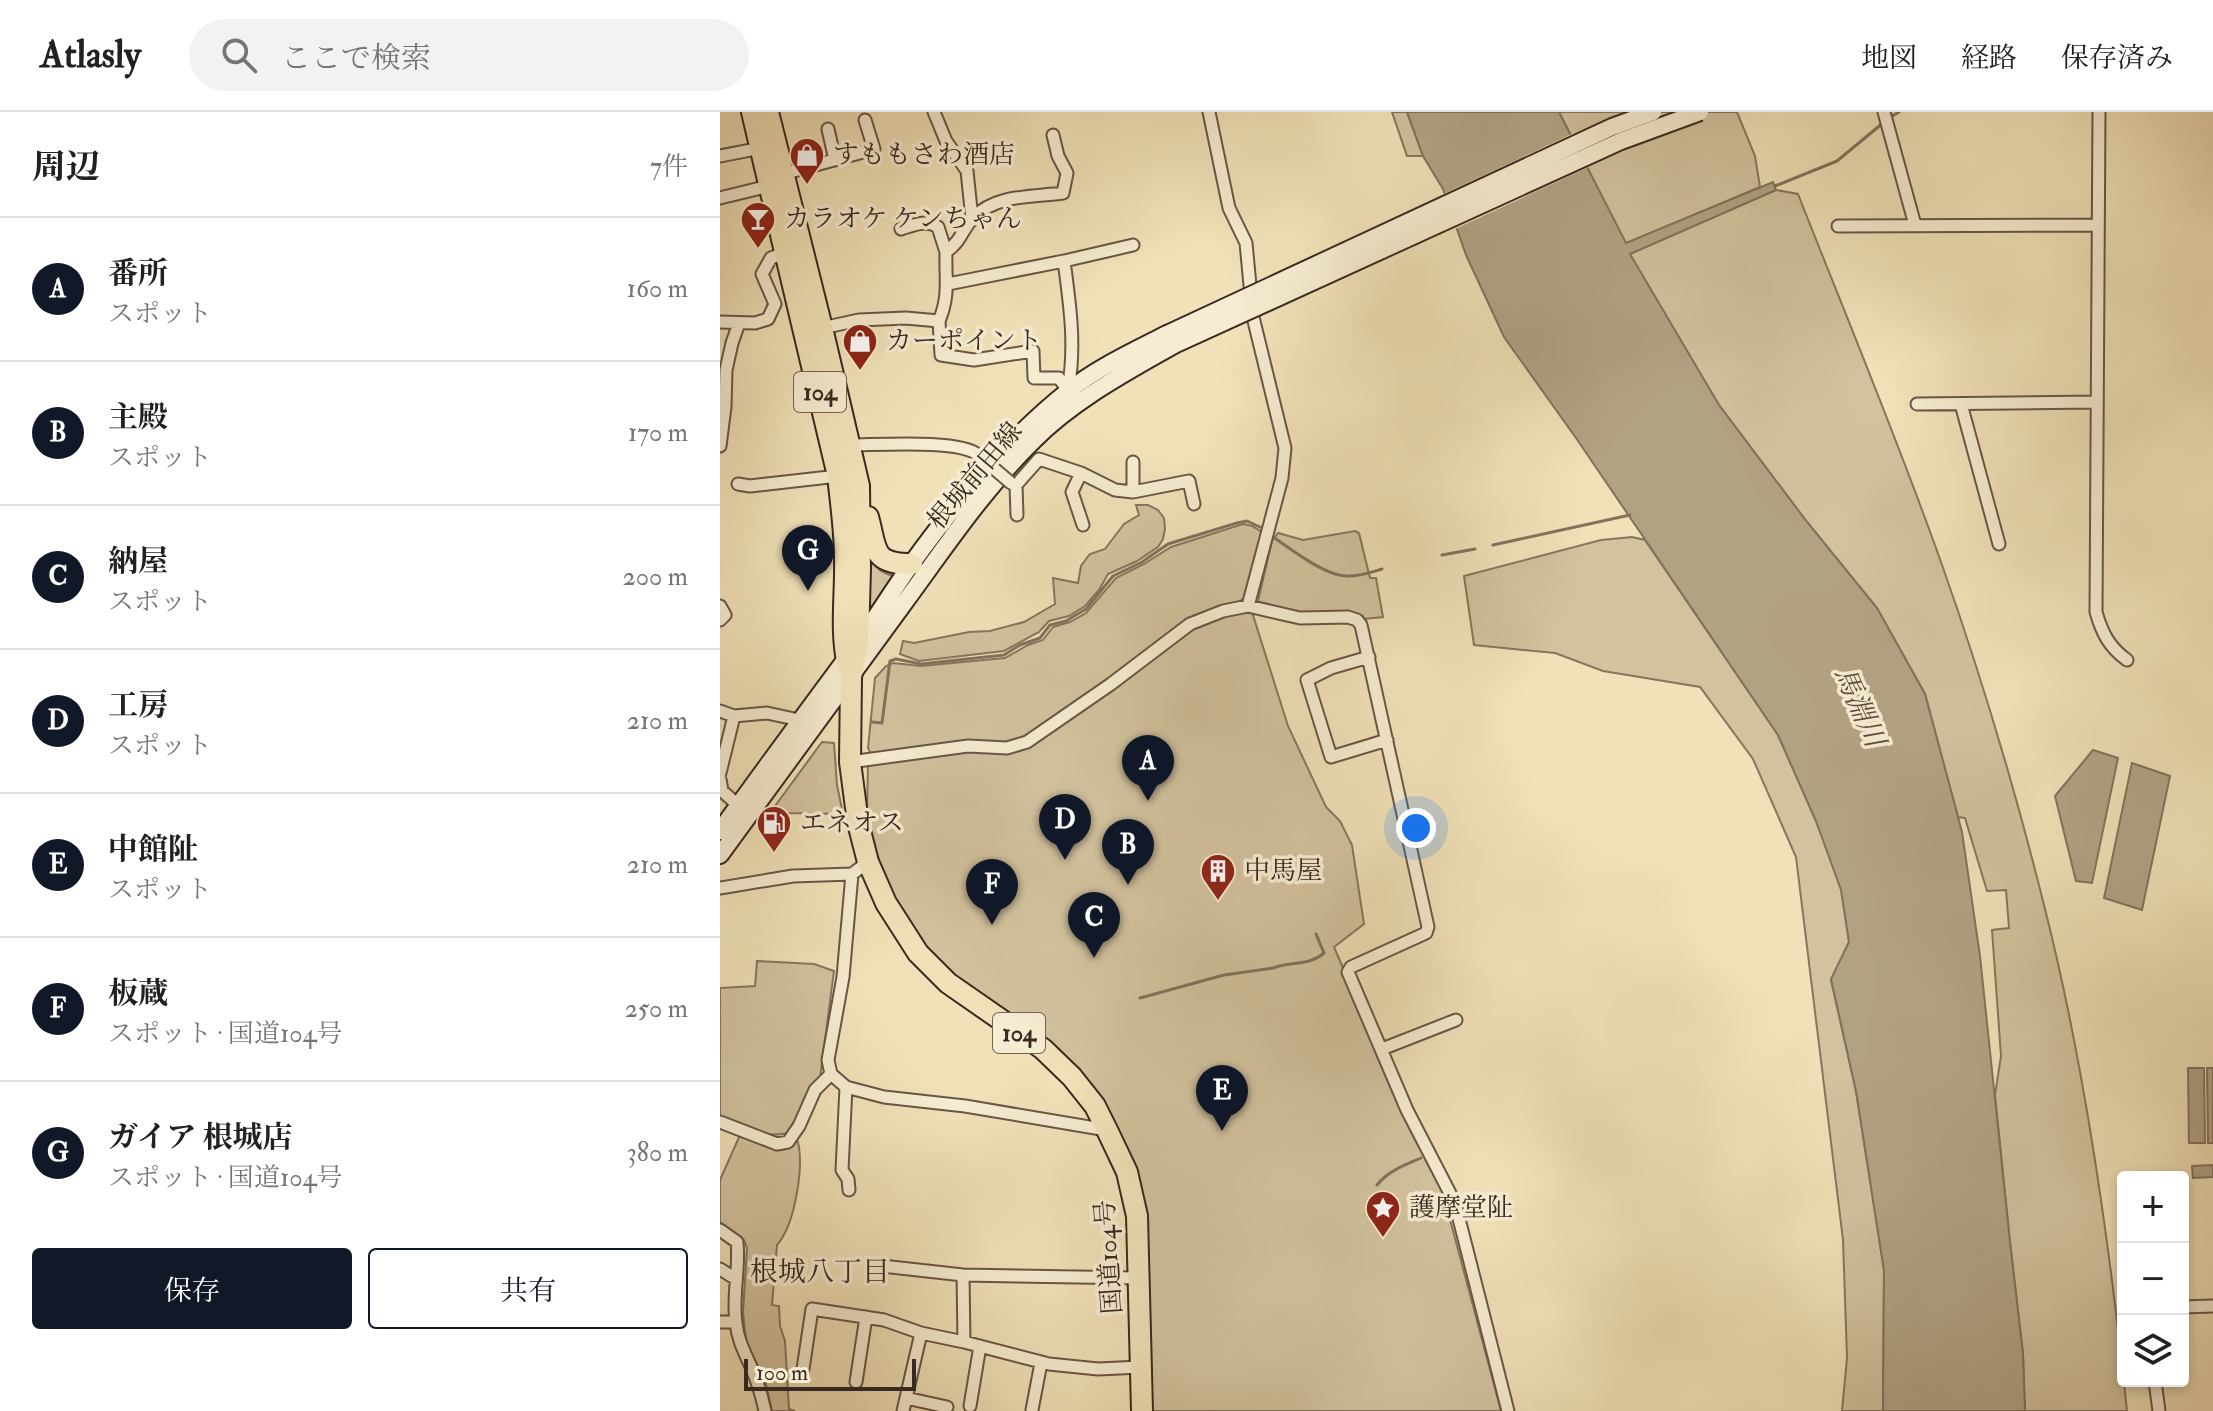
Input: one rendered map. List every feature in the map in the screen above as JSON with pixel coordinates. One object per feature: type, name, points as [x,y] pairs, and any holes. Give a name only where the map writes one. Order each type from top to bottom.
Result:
[{"type":"highway","name":"国道104号","points":[[752,112],[761,148],[776,180]]},
{"type":"highway","name":"国道104号","points":[[768,112],[776,180],[794,249],[838,476],[846,560],[843,634],[852,659]]},
{"type":"highway","name":"国道104号","points":[[794,249],[822,328],[859,486],[860,568],[852,659],[850,762],[860,868],[918,953],[948,983],[1043,1049],[1072,1077],[1095,1106],[1127,1172],[1137,1216],[1142,1411]]},
{"type":"highway","points":[[859,486],[878,555],[893,564],[912,564]]},
{"type":"street","points":[[934,112],[946,141],[967,171],[972,219]]},
{"type":"street","points":[[1209,112],[1229,208],[1246,243],[1253,317],[1285,448],[1279,490],[1248,606]]},
{"type":"street","points":[[1171,340],[1612,127],[1653,112]]},
{"type":"street","points":[[1171,340],[1621,141],[1700,112]]},
{"type":"street","points":[[1884,112],[1915,225]]},
{"type":"street","points":[[2099,112],[2096,612],[2103,634],[2114,650],[2127,660]]},
{"type":"street","points":[[720,198],[874,149],[865,120]]},
{"type":"street","points":[[828,129],[835,160]]},
{"type":"street","points":[[946,252],[958,243],[972,219],[997,202],[1063,193],[1067,173],[1058,156],[1053,135]]},
{"type":"street","points":[[720,156],[761,148]]},
{"type":"street","points":[[901,229],[931,223],[938,227],[946,252],[948,284],[939,321],[941,355],[974,360],[1033,351],[1034,378],[1059,378],[1073,398]]},
{"type":"street","points":[[1838,226],[2097,225]]},
{"type":"street","points":[[948,284],[1133,245]]},
{"type":"street","points":[[720,322],[755,323],[768,319],[775,304],[762,274],[771,258],[794,249]]},
{"type":"street","points":[[1064,261],[1072,323],[1073,398]]},
{"type":"street","points":[[822,328],[859,320],[906,318],[939,321]]},
{"type":"street","points":[[720,446],[726,370],[739,323]]},
{"type":"street","name":"根城前田線","points":[[852,659],[912,564],[961,499],[1007,447],[1073,398],[1112,380],[1171,340]]},
{"type":"street","name":"根城前田線","points":[[852,659],[973,507],[1073,398]]},
{"type":"street","points":[[1917,404],[2096,402]]},
{"type":"street","points":[[1961,404],[1999,544]]},
{"type":"street","points":[[851,445],[939,445],[971,449],[1014,484],[1017,515]]},
{"type":"street","points":[[1014,484],[1039,459],[1081,473],[1115,490],[1133,492],[1189,481],[1194,504]]},
{"type":"street","points":[[1133,462],[1133,492]]},
{"type":"street","points":[[1081,473],[1072,492],[1083,525]]},
{"type":"street","points":[[738,484],[750,486],[838,476]]},
{"type":"street","points":[[720,606],[725,615],[720,620]]},
{"type":"street","points":[[850,762],[968,746],[1007,748],[1027,742],[1190,624],[1223,611],[1248,606],[1300,618],[1348,617],[1357,620],[1369,657],[1428,927],[1426,933],[1351,967],[1348,972],[1413,1121],[1455,1203],[1508,1411]]},
{"type":"street","points":[[1369,657],[1331,668],[1307,680],[1331,757],[1387,740]]},
{"type":"street","points":[[720,831],[799,720],[852,659]]},
{"type":"street","points":[[720,855],[852,659]]},
{"type":"street","points":[[720,711],[734,716],[767,713],[799,720]]},
{"type":"street","points":[[720,773],[723,743],[734,716]]},
{"type":"street","points":[[720,779],[722,791],[738,805]]},
{"type":"street","points":[[720,888],[860,868],[828,1060],[831,1074],[846,1087],[884,1097],[965,1106],[1107,1130]]},
{"type":"street","points":[[1382,1049],[1456,1020]]},
{"type":"street","points":[[720,1122],[777,1144],[788,1142],[815,1090],[831,1074]]},
{"type":"street","points":[[846,1087],[842,1170],[848,1179],[849,1190]]},
{"type":"street","points":[[720,1230],[737,1242],[736,1322],[739,1343],[752,1369],[765,1411]]},
{"type":"street","points":[[882,1266],[963,1275],[1139,1278]]},
{"type":"street","points":[[720,1269],[736,1279]]},
{"type":"street","points":[[963,1275],[964,1342]]},
{"type":"street","points":[[2189,1307],[2213,1306]]},
{"type":"street","points":[[803,1369],[812,1309],[884,1320],[921,1333],[1041,1363],[1098,1369],[1141,1367]]},
{"type":"street","points":[[856,1382],[866,1317]]},
{"type":"street","points":[[720,1322],[736,1322]]},
{"type":"street","points":[[903,1411],[921,1333]]},
{"type":"street","points":[[970,1406],[980,1346]]},
{"type":"street","points":[[1032,1410],[1041,1363]]},
{"type":"street","points":[[2156,1387],[2159,1411]]},
{"type":"street","points":[[906,1398],[947,1407]]},
{"type":"shaded area","points":[[1392,112],[1407,112],[1423,156],[1407,156]]},
{"type":"shaded area","points":[[1559,112],[1737,112],[1755,156],[1760,187],[1625,244]]},
{"type":"shaded area","points":[[1776,190],[1798,194],[1941,562],[1970,647],[2034,865],[2060,970],[2084,1096],[2113,1286],[2117,1322],[2117,1387],[2124,1387],[2127,1411],[2025,1411],[2023,1354],[1995,1095],[2001,1056],[1992,930],[2009,928],[2006,890],[1987,891],[1965,818],[1958,817],[1925,694],[1877,608],[1807,522],[1719,405],[1629,254]]},
{"type":"shaded area","points":[[1136,505],[1148,505],[1158,510],[1164,518],[1163,539],[1158,547],[1137,561],[1108,574],[1085,606],[1069,616],[1049,621],[1039,632],[1004,651],[919,661],[900,654],[903,641],[914,643],[990,631],[1024,622],[1055,604],[1053,578],[1078,583],[1081,566],[1090,554],[1105,549],[1124,524],[1139,515]]},
{"type":"shaded area","points":[[1243,524],[1262,532],[1247,596],[1231,607],[1199,616],[1036,733],[1011,743],[870,752],[875,678],[886,666],[893,663],[921,666],[1005,658],[1043,640],[1053,627],[1086,613],[1116,578],[1171,547]]},
{"type":"shaded area","points":[[1355,531],[1359,533],[1370,578],[1376,578],[1383,617],[1364,619],[1363,616],[1349,613],[1299,615],[1260,606],[1258,601],[1272,541],[1278,533],[1303,540]]},
{"type":"shaded area","points":[[1632,537],[1645,540],[1778,735],[1842,890],[1849,942],[1831,980],[1856,1091],[1884,1270],[1883,1411],[1842,1411],[1847,1358],[1843,1240],[1796,857],[1753,759],[1700,687],[1603,671],[1555,653],[1474,645],[1464,576],[1601,540]]},
{"type":"shaded area","points":[[868,557],[879,569],[893,576],[869,611],[866,609]]},
{"type":"shaded area","points":[[1240,612],[1252,612],[1288,726],[1326,807],[1340,821],[1352,845],[1364,924],[1334,947],[1422,1151],[1448,1198],[1448,1212],[1501,1411],[1151,1411],[1146,1226],[1065,1059],[1038,1032],[974,994],[930,955],[893,901],[871,836],[867,815],[868,763],[968,749],[1012,750],[1192,626]]},
{"type":"shaded area","points":[[822,742],[834,743],[843,814],[785,813],[775,806]]},
{"type":"shaded area","points":[[757,961],[814,964],[834,971],[820,1078],[788,1133],[753,1131],[720,1117],[720,988],[755,986]]},
{"type":"shaded area","points":[[740,1135],[775,1149],[797,1139],[800,1163],[797,1194],[789,1224],[777,1245],[772,1305],[779,1306],[785,1341],[789,1409],[795,1411],[772,1411],[766,1384],[746,1342],[743,1312],[747,1248],[744,1240],[720,1222],[720,1180]]},
{"type":"water","name":"馬淵川","points":[[1407,112],[1559,112],[1626,243],[1773,182],[1776,190],[1630,254],[1719,405],[1807,522],[1877,608],[1925,694],[1962,832],[1980,956],[2023,1354],[2025,1411],[1883,1411],[1884,1270],[1856,1091],[1831,979],[1849,942],[1841,890],[1816,821],[1778,735],[1504,337],[1466,255],[1443,189],[1423,156]]},
{"type":"water","points":[[2093,750],[2118,758],[2092,883],[2076,881],[2055,796]]},
{"type":"water","points":[[2132,763],[2170,776],[2142,910],[2104,898]]},
{"type":"water","points":[[2188,1068],[2204,1068],[2205,1143],[2189,1143]]},
{"type":"water","points":[[2207,1068],[2213,1068],[2213,1143],[2208,1143]]},
{"type":"water","points":[[2213,1165],[2213,1177],[2193,1178],[2192,1166]]},
{"type":"pier","points":[[1574,133],[1591,166],[1453,230],[1441,195]]},
{"type":"waterway","points":[[1889,118],[1899,112]]},
{"type":"waterway","points":[[1775,186],[1837,161],[1883,123]]},
{"type":"waterway","points":[[1493,545],[1630,515]]},
{"type":"waterway","points":[[872,722],[882,723],[890,661],[896,659],[921,664],[1004,655],[1040,638],[1050,625],[1066,621],[1086,609],[1113,576],[1142,562],[1168,544],[1247,521],[1262,528]]},
{"type":"waterway","points":[[1276,539],[1312,563],[1341,576],[1382,569]]},
{"type":"waterway","points":[[1442,555],[1475,549]]},
{"type":"waterway","points":[[1140,998],[1224,975],[1312,960],[1324,953],[1316,934]]},
{"type":"waterway","points":[[1377,1185],[1392,1172],[1421,1158]]},
{"type":"place","name":"すももさわ酒店","points":[[807,186]]},
{"type":"place","name":"カラオケ ケンちゃん","points":[[758,250]]},
{"type":"place","name":"カーポイント","points":[[860,372]]},
{"type":"place","name":"ガイア 根城店","points":[[808,591]]},
{"type":"place","name":"番所","points":[[1148,801]]},
{"type":"place","name":"エネオス","points":[[774,854]]},
{"type":"place","name":"工房","points":[[1065,860]]},
{"type":"place","name":"主殿","points":[[1128,885]]},
{"type":"place","name":"中馬屋","points":[[1218,902]]},
{"type":"place","name":"板蔵","points":[[992,925]]},
{"type":"place","name":"納屋","points":[[1094,958]]},
{"type":"place","name":"中館阯","points":[[1222,1131]]},
{"type":"place","name":"護摩堂阯","points":[[1383,1239]]},
{"type":"district","name":"根城八丁目","points":[[820,1272]]}]
